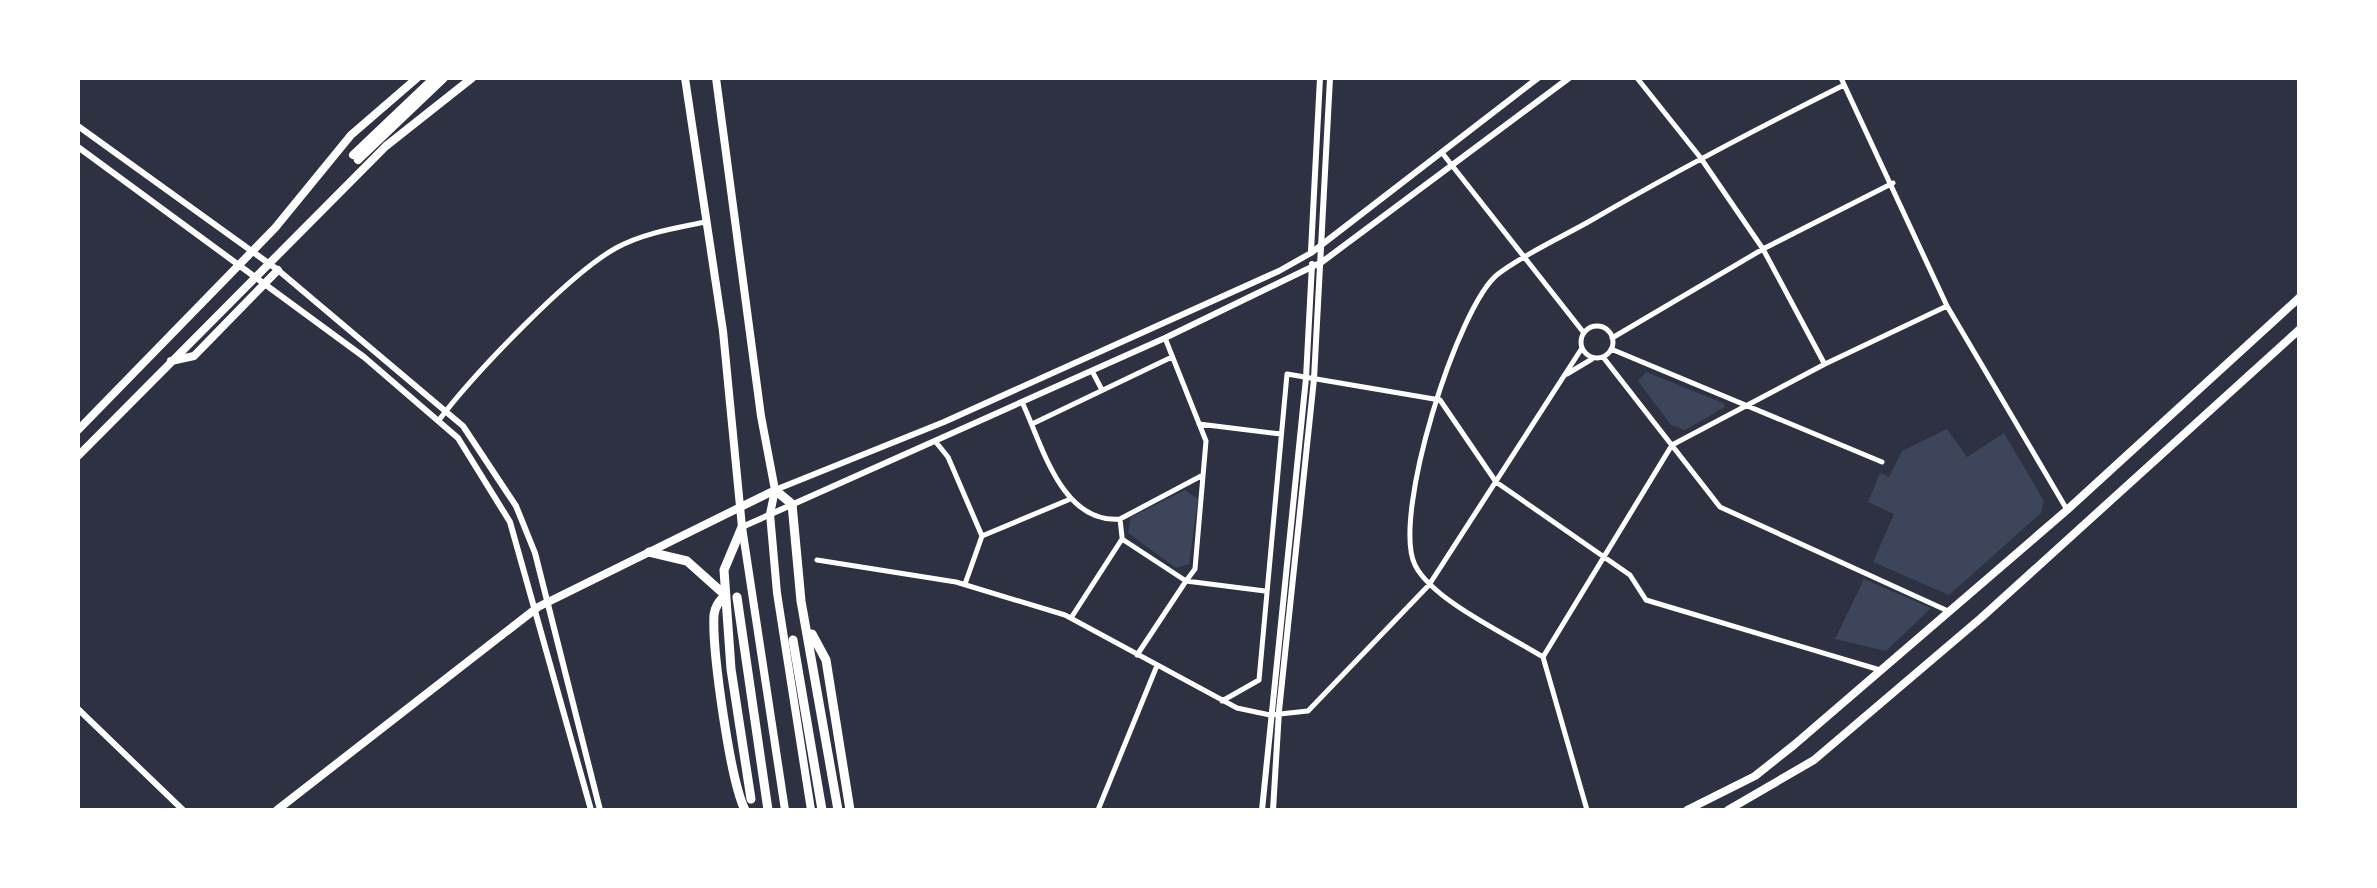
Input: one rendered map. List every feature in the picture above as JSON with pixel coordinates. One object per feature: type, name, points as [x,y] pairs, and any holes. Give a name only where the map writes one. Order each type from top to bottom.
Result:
[{"type":"highway","points":[[775,490],[792,504],[807,627],[838,810]]},
{"type":"highway","points":[[742,527],[724,570],[751,799]]},
{"type":"highway","points":[[649,552],[687,561],[725,595]]},
{"type":"highway","points":[[725,595],[716,606],[715,633],[736,784],[745,810]]},
{"type":"highway","points":[[737,597],[768,810]]},
{"type":"highway","points":[[807,627],[826,660],[850,810]]},
{"type":"highway","points":[[792,640],[822,810]]},
{"type":"main road","points":[[78,430],[306,194],[351,135],[417,78]]},
{"type":"main road","points":[[434,78],[356,157],[444,78]]},
{"type":"main road","points":[[78,456],[386,146],[472,78]]},
{"type":"main road","points":[[685,78],[708,221],[742,527],[786,810]]},
{"type":"main road","points":[[716,78],[760,416],[775,490],[770,514],[788,681],[811,810]]},
{"type":"main road","points":[[171,361],[184,362],[194,356],[278,270]]},
{"type":"main road","points":[[1687,810],[1755,776],[2067,510],[2300,297]]},
{"type":"main road","points":[[1728,810],[1814,760],[1981,618],[2300,329]]},
{"type":"main road","points":[[277,810],[541,606],[775,490]]},
{"type":"street","points":[[1310,378],[1311,253],[1320,78]]},
{"type":"street","points":[[1262,810],[1322,262],[1330,78]]},
{"type":"street","points":[[775,490],[1102,352],[1311,253],[1538,78]]},
{"type":"street","points":[[742,527],[1165,338],[1322,262],[1569,78]]},
{"type":"street","points":[[1637,78],[1700,157],[1763,249],[1824,364]]},
{"type":"street","points":[[1588,810],[1542,657],[1429,585],[1414,563],[1408,534],[1410,499],[1422,447],[1482,291],[1525,258],[1842,81],[1947,306],[2067,510]]},
{"type":"street","points":[[78,126],[278,270],[463,426],[516,506],[534,553],[541,606],[591,810]]},
{"type":"street","points":[[78,147],[256,274],[440,420],[494,490],[510,522],[541,606],[600,810]]},
{"type":"street","points":[[817,560],[965,584],[1071,618],[1222,701],[1274,713],[1308,711],[1429,585],[1582,348],[1584,332],[1442,154]]},
{"type":"street","points":[[1612,338],[1763,249],[1892,183]]},
{"type":"street","points":[[440,420],[567,285],[599,258],[659,232],[708,221]]},
{"type":"street","points":[[1542,657],[1672,445],[1824,364],[1947,306]]},
{"type":"street","points":[[1584,332],[1597,326],[1612,338]]},
{"type":"street","points":[[1136,655],[1194,569],[1203,476],[1206,442],[1165,338]]},
{"type":"street","points":[[1565,376],[1593,358],[1603,357],[1612,349],[1612,338]]},
{"type":"street","points":[[1582,348],[1593,358]]},
{"type":"street","points":[[1612,349],[1882,462]]},
{"type":"street","points":[[1032,424],[1172,357]]},
{"type":"street","points":[[1603,357],[1720,507],[1948,611]]},
{"type":"street","points":[[1091,370],[1102,390]]},
{"type":"street","points":[[1222,701],[1259,680],[1286,374],[1440,400],[1496,482],[1630,575],[1646,600],[1880,670]]},
{"type":"street","points":[[1022,402],[1068,500],[1107,520],[1120,519],[1203,476]]},
{"type":"street","points":[[1198,424],[1281,434]]},
{"type":"street","points":[[933,439],[948,457],[982,536],[965,584]]},
{"type":"street","points":[[982,536],[1068,500]]},
{"type":"street","points":[[1071,618],[1122,539],[1120,519]]},
{"type":"street","points":[[1122,539],[1186,581],[1265,590]]},
{"type":"street","points":[[1098,810],[1156,668]]},
{"type":"street","points":[[78,709],[183,810]]},
{"type":"street","points":[[1273,810],[1274,713]]},
{"type":"shaded area","points":[[1646,372],[1725,407],[1685,430],[1671,425],[1638,381]]},
{"type":"shaded area","points":[[1947,429],[1967,457],[2004,433],[2044,501],[2041,513],[1949,595],[1873,562],[1894,514],[1868,502],[1880,473],[1889,477],[1902,451]]},
{"type":"shaded area","points":[[1185,490],[1198,499],[1189,564],[1176,568],[1128,533],[1131,517]]},
{"type":"shaded area","points":[[1864,579],[1931,608],[1886,651],[1835,639]]}]
